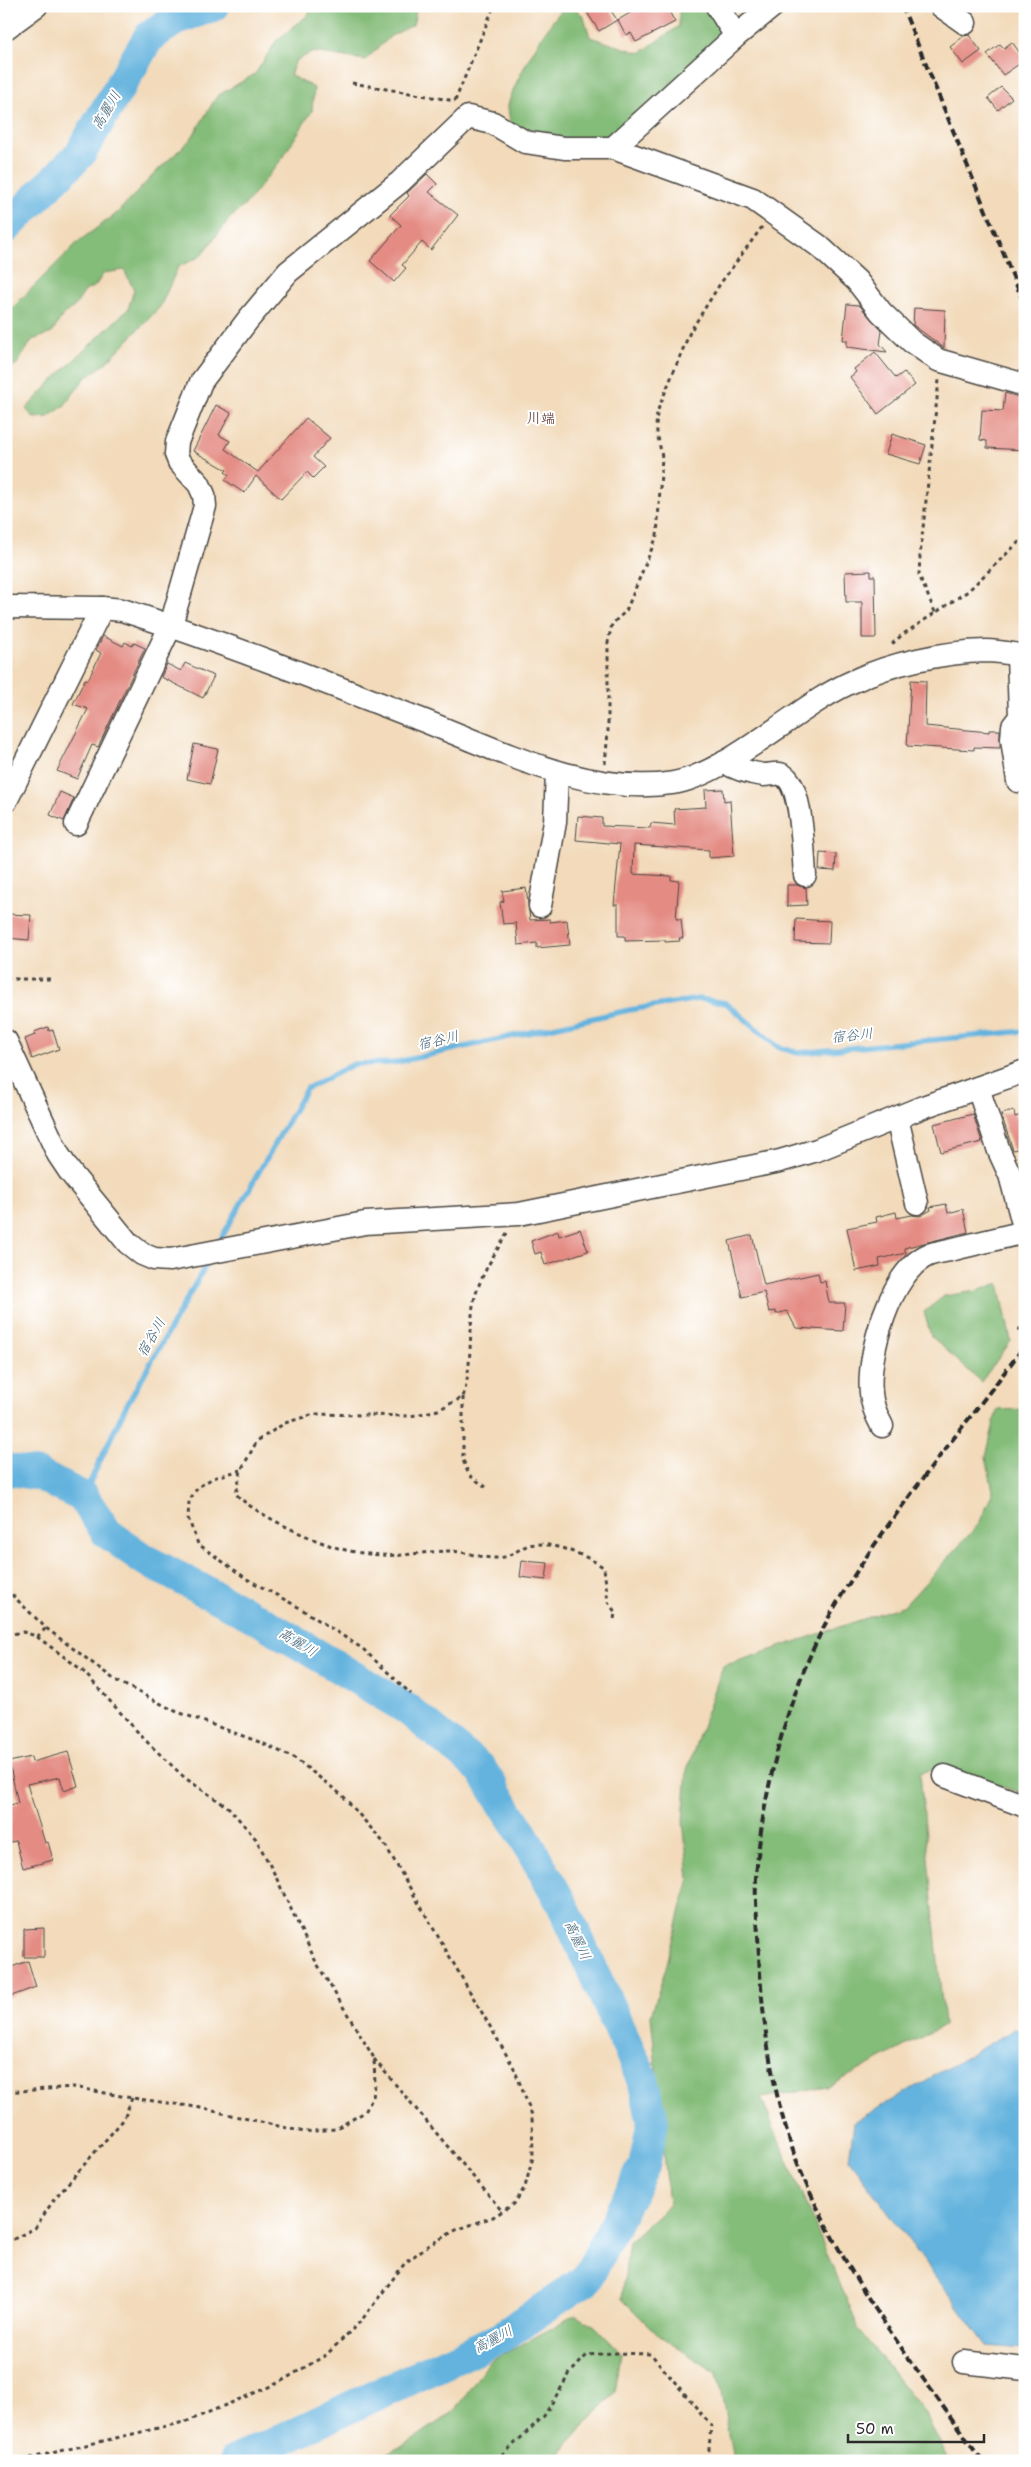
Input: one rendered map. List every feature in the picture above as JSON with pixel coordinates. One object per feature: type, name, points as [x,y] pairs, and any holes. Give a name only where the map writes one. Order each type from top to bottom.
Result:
[{"type":"street","points":[[6,28],[36,6]]},
{"type":"street","points":[[717,6],[736,36]]},
{"type":"street","points":[[613,148],[736,36],[774,6]]},
{"type":"street","points":[[941,6],[965,24]]},
{"type":"street","points":[[76,824],[171,625],[205,506],[204,495],[199,484],[178,462],[176,454],[177,442],[201,382],[247,321],[288,272],[400,182],[462,109],[493,123],[525,142],[564,148],[613,148],[753,199],[819,246],[857,281],[881,312],[912,342],[945,362],[1025,385]]},
{"type":"street","points":[[6,607],[122,610],[171,625],[557,772],[629,787],[676,783],[725,762],[821,699],[856,680],[894,667],[954,653],[989,651],[1021,655],[1020,717],[1013,726],[1012,739],[1018,781]]},
{"type":"street","points":[[6,801],[102,608]]},
{"type":"street","points":[[725,762],[745,772],[781,774],[794,788],[805,875]]},
{"type":"street","points":[[540,906],[555,822],[557,772]]},
{"type":"street","points":[[6,1041],[58,1154],[116,1230],[142,1254],[154,1259],[170,1260],[364,1223],[519,1214],[780,1161],[817,1150],[897,1118],[1025,1071]]},
{"type":"street","points":[[882,1426],[875,1413],[871,1392],[872,1366],[891,1296],[908,1270],[928,1255],[1025,1232],[1010,1175],[999,1151],[978,1088]]},
{"type":"street","points":[[897,1118],[917,1203]]},
{"type":"street","points":[[945,1776],[1025,1806]]},
{"type":"street","points":[[964,2362],[1025,2369]]},
{"type":"path","points":[[352,83],[462,109],[494,6]]},
{"type":"path","points":[[603,783],[608,732],[610,633],[612,624],[626,611],[657,536],[662,457],[656,427],[657,412],[690,332],[720,284],[772,212]]},
{"type":"path","points":[[935,612],[919,575],[939,380],[945,362]]},
{"type":"path","points":[[888,648],[902,635],[968,591],[1025,536]]},
{"type":"path","points":[[6,979],[54,979]]},
{"type":"path","points":[[486,1487],[469,1475],[463,1460],[463,1397],[469,1377],[473,1305],[484,1278],[519,1214]]},
{"type":"path","points":[[1025,1321],[1019,1330],[1025,1337]]},
{"type":"path","points":[[463,1397],[438,1410],[411,1416],[314,1414],[285,1423],[257,1442],[241,1470],[236,1494],[243,1501],[281,1523],[329,1545],[352,1552],[383,1555],[451,1551],[495,1558],[508,1557],[530,1545],[554,1546],[595,1560],[604,1568],[608,1602],[615,1612],[614,1620]]},
{"type":"path","points":[[241,1470],[213,1478],[198,1488],[189,1501],[188,1518],[198,1544],[247,1579],[300,1608],[363,1649],[411,1694]]},
{"type":"path","points":[[6,1590],[46,1628],[115,1680],[175,1711],[262,1743],[296,1759],[343,1796],[384,1843],[514,2068],[532,2115],[533,2157],[525,2187],[514,2204],[493,2217],[456,2230],[426,2247],[405,2264],[361,2321],[326,2354],[278,2383],[188,2421],[18,2461]]},
{"type":"path","points":[[37,1637],[46,1628]]},
{"type":"path","points":[[6,1635],[23,1632],[37,1637],[82,1670],[145,1740],[185,1778],[229,1808],[256,1839],[274,1872],[316,1962],[374,2058],[503,2211]]},
{"type":"path","points":[[6,2092],[74,2087],[196,2107],[304,2132],[335,2130],[365,2112],[373,2097],[374,2058]]},
{"type":"path","points":[[6,2243],[35,2228],[55,2198],[124,2119],[132,2098]]},
{"type":"path","points":[[496,2461],[544,2416],[570,2373],[587,2355],[614,2353],[651,2354],[711,2425],[708,2461]]},
{"type":"green space","points":[[312,6],[417,6],[413,25],[391,36],[365,60],[314,52],[296,60],[290,75],[314,88],[312,111],[281,160],[245,205],[230,218],[201,256],[178,267],[160,307],[105,364],[85,378],[64,406],[48,417],[34,418],[26,409],[54,379],[128,309],[134,290],[124,270],[104,273],[95,286],[85,291],[75,306],[63,315],[52,333],[32,340],[18,363],[6,372],[6,312],[79,241],[116,214],[191,139],[217,96],[255,74],[277,40],[308,15]]},
{"type":"green space","points":[[567,6],[573,6],[584,17],[590,37],[640,53],[679,26],[679,11],[676,6],[707,6],[723,31],[716,47],[608,142],[551,141],[510,125],[508,106],[516,83],[541,37],[559,13]]},
{"type":"green space","points":[[999,1283],[1011,1341],[981,1382],[931,1336],[924,1312],[944,1296],[977,1291]]},
{"type":"green space","points":[[1025,1409],[1025,1794],[942,1767],[920,1773],[944,2025],[828,2087],[761,2098],[859,2329],[923,2411],[950,2461],[732,2461],[733,2454],[717,2373],[657,2334],[622,2299],[629,2241],[669,2205],[651,2015],[667,1964],[689,1878],[683,1821],[687,1770],[723,1666],[905,1605],[979,1524],[993,1491],[986,1457],[997,1410]]},
{"type":"green space","points":[[576,2315],[595,2326],[621,2353],[615,2392],[560,2453],[559,2461],[372,2461],[405,2445],[454,2411],[489,2362]]},
{"type":"water","points":[[1015,2029],[1025,2032],[1025,2349],[987,2346],[849,2160],[854,2122]]},
{"type":"building","points":[[583,6],[608,6],[617,20],[599,31]]},
{"type":"building","points":[[642,6],[666,6],[675,22],[636,42],[631,33],[626,35],[618,20]]},
{"type":"building","points":[[969,35],[981,51],[963,64],[950,47],[964,36]]},
{"type":"building","points":[[1012,42],[1025,60],[1003,75],[987,54],[1000,44],[1004,48]]},
{"type":"building","points":[[1001,87],[1012,98],[998,110],[988,98]]},
{"type":"building","points":[[427,174],[437,184],[429,192],[458,215],[431,250],[422,242],[402,265],[406,268],[394,282],[370,261],[401,225],[390,215],[409,196],[407,193]]},
{"type":"building","points":[[847,304],[859,305],[882,331],[880,344],[887,352],[847,347],[847,340],[843,340]]},
{"type":"building","points":[[914,308],[945,310],[944,348],[913,325]]},
{"type":"building","points":[[875,352],[896,378],[904,372],[915,385],[878,414],[850,377],[856,372],[854,369]]},
{"type":"building","points":[[1005,393],[1022,398],[1020,423],[1025,424],[1025,450],[987,448],[987,441],[980,440],[982,410],[1003,411]]},
{"type":"building","points":[[216,405],[231,413],[219,435],[230,441],[225,449],[258,472],[306,418],[330,438],[313,457],[324,467],[313,478],[307,472],[281,499],[256,476],[244,493],[225,480],[229,475],[225,472],[227,470],[193,451]]},
{"type":"building","points":[[892,434],[926,445],[920,464],[886,454]]},
{"type":"building","points":[[871,571],[871,576],[875,576],[876,638],[862,638],[862,602],[846,602],[845,572]]},
{"type":"building","points":[[103,636],[123,646],[125,642],[132,646],[134,643],[145,648],[98,747],[92,745],[77,779],[57,771],[88,709],[73,704],[85,679],[88,680],[101,653],[96,650]]},
{"type":"building","points":[[185,663],[214,676],[203,698],[161,677],[167,664],[181,671]]},
{"type":"building","points":[[911,680],[926,681],[925,726],[989,732],[989,730],[1000,730],[1000,748],[974,747],[974,750],[907,746]]},
{"type":"building","points":[[194,744],[218,749],[210,784],[187,779]]},
{"type":"building","points":[[723,789],[724,801],[730,800],[734,856],[709,858],[709,850],[634,845],[633,874],[671,876],[671,880],[679,881],[676,919],[681,919],[683,938],[679,938],[680,941],[665,942],[665,940],[625,941],[625,936],[618,936],[618,905],[614,905],[620,844],[576,840],[578,816],[602,818],[602,826],[650,828],[651,823],[675,825],[674,809],[706,807],[705,790]]},
{"type":"building","points":[[60,792],[74,798],[64,821],[50,815]]},
{"type":"building","points":[[820,853],[836,854],[835,871],[819,870]]},
{"type":"building","points":[[787,885],[797,885],[806,888],[807,905],[787,906]]},
{"type":"building","points":[[526,888],[530,920],[550,919],[550,922],[567,920],[570,945],[537,948],[537,943],[518,945],[516,923],[503,924],[500,902],[504,901],[502,891]]},
{"type":"building","points":[[6,914],[31,915],[29,940],[6,938]]},
{"type":"building","points":[[796,919],[830,921],[829,943],[795,942]]},
{"type":"building","points":[[48,1027],[49,1031],[53,1030],[59,1049],[32,1059],[25,1039],[35,1035],[34,1032]]},
{"type":"building","points":[[1014,1111],[1015,1117],[1025,1114],[1025,1147],[1013,1150],[1001,1114]]},
{"type":"building","points":[[973,1114],[982,1142],[941,1152],[934,1124]]},
{"type":"building","points":[[946,1204],[948,1213],[963,1209],[968,1232],[904,1248],[906,1253],[879,1259],[880,1266],[856,1271],[847,1228],[877,1222],[876,1217],[896,1212],[897,1218],[912,1215],[920,1216],[931,1210],[930,1207]]},
{"type":"building","points":[[580,1229],[588,1251],[545,1265],[541,1252],[535,1254],[531,1241],[558,1231],[559,1236]]},
{"type":"building","points":[[752,1235],[764,1285],[818,1273],[820,1282],[825,1281],[829,1303],[845,1303],[843,1331],[796,1328],[787,1311],[776,1314],[776,1311],[769,1312],[764,1292],[742,1297],[729,1241]]},
{"type":"building","points":[[522,1561],[548,1563],[546,1580],[520,1577]]},
{"type":"building","points":[[68,1752],[78,1786],[64,1791],[60,1777],[27,1784],[45,1843],[48,1842],[53,1860],[23,1868],[16,1841],[6,1843],[6,1806],[18,1803],[9,1762],[31,1757],[32,1762]]},
{"type":"building","points":[[44,1928],[44,1957],[24,1957],[24,1929]]},
{"type":"building","points":[[28,1961],[36,1987],[6,1998],[6,1969]]},
{"type":"waterway","name":"高麗川","points":[[6,228],[80,154],[149,37],[178,18],[213,6]]},
{"type":"waterway","name":"宿谷川","points":[[218,1244],[306,1089],[354,1064],[393,1063],[629,1010],[699,999],[726,1003],[778,1047],[798,1053],[1025,1031]]},
{"type":"waterway","name":"宿谷川","points":[[83,1497],[125,1408],[210,1258]]},
{"type":"waterway","name":"高麗川","points":[[6,1469],[39,1475],[83,1497],[107,1533],[145,1560],[258,1619],[407,1709],[481,1769],[523,1835],[562,1904],[643,2080],[653,2121],[644,2166],[587,2279],[501,2337],[235,2461]]},
{"type":"railway","points":[[902,6],[1025,306]]},
{"type":"railway","points":[[982,2461],[861,2287],[820,2213],[791,2146],[775,2087],[765,2026],[759,1965],[756,1878],[765,1807],[782,1733],[807,1662],[823,1629],[840,1598],[883,1533],[1025,1345]]},
{"type":"district","name":"川端","points":[[541,418]]}]
